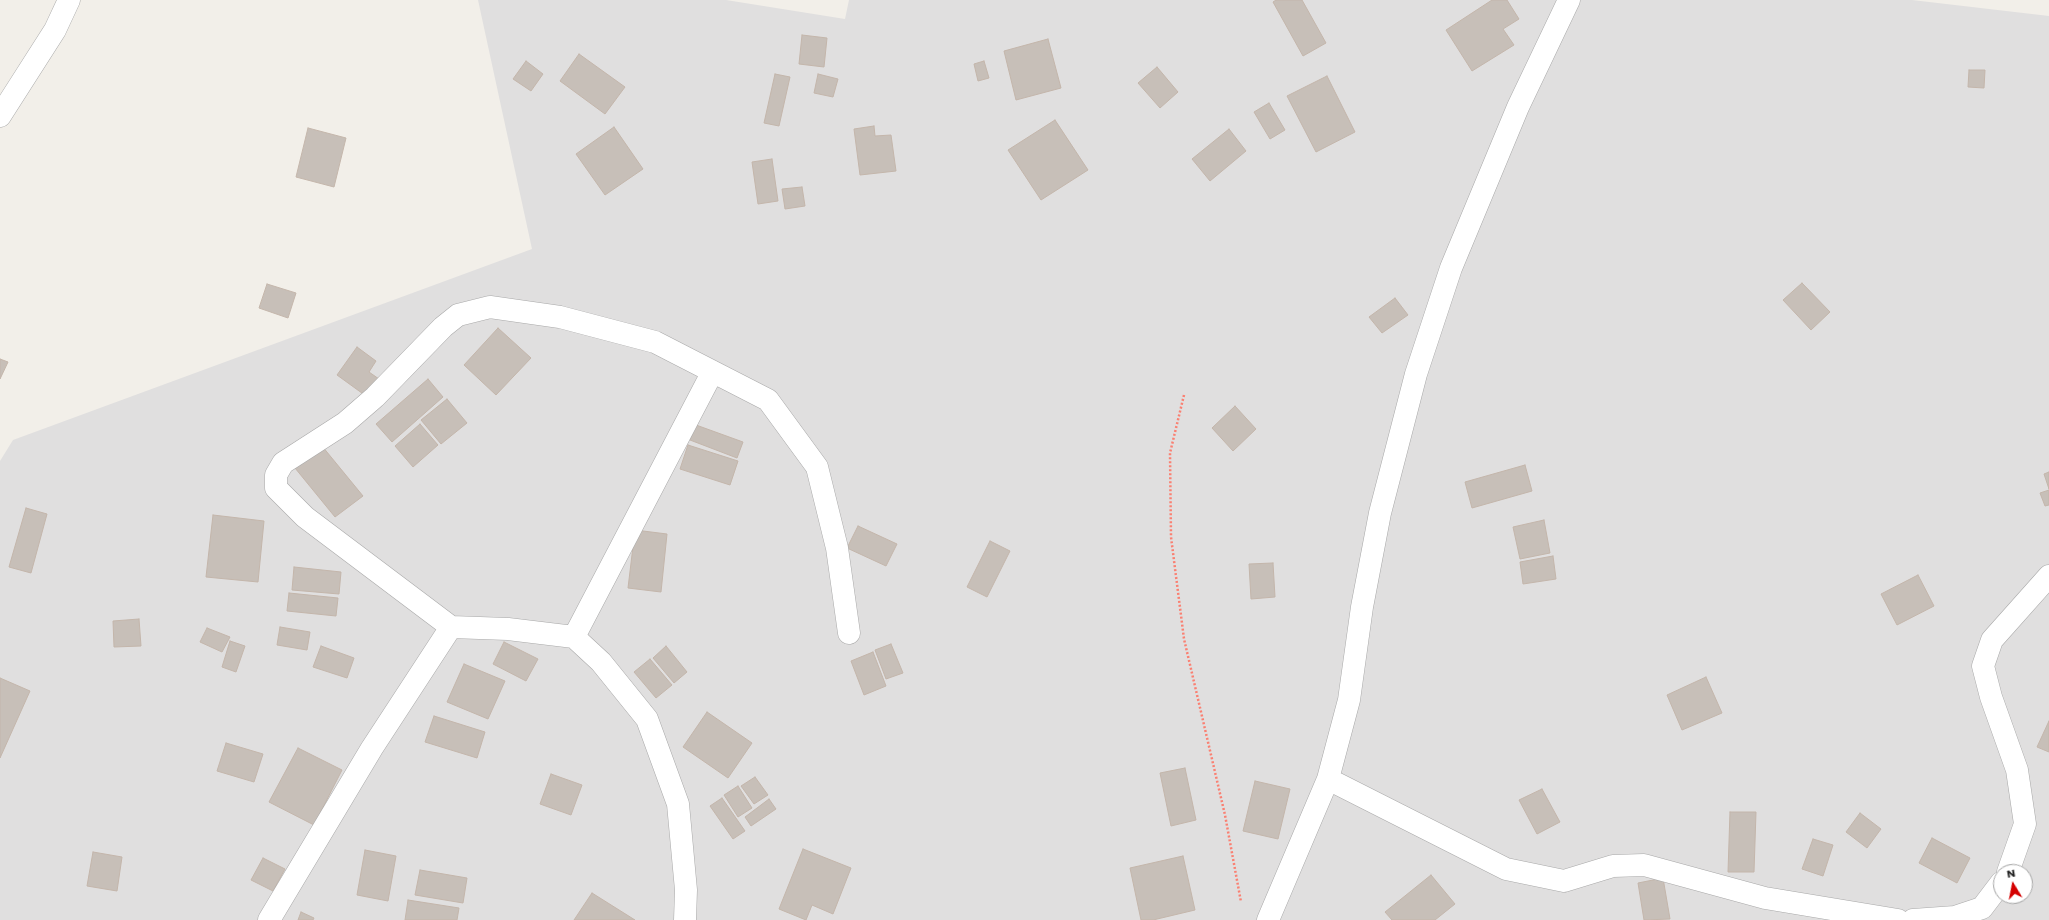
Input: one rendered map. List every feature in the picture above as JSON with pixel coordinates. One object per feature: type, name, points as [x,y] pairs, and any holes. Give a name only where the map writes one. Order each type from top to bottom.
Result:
[{"type":"street","points":[[0,116],[55,30],[69,0]]},
{"type":"street","points":[[1268,920],[1328,779],[1349,700],[1362,608],[1380,513],[1416,374],[1450,268],[1518,107],[1569,0]]},
{"type":"street","points":[[685,920],[686,890],[678,804],[647,719],[601,662],[574,637],[508,629],[451,627],[305,517],[276,488],[276,475],[283,463],[345,423],[375,397],[421,348],[458,316],[490,308],[560,317],[655,342],[712,373],[768,400],[817,467],[837,548],[849,633]]},
{"type":"street","points":[[574,637],[712,373]]},
{"type":"street","points":[[2011,864],[2024,824],[2017,770],[1991,697],[1983,666],[1992,640],[2049,576]]},
{"type":"street","points":[[269,920],[372,748],[451,627]]},
{"type":"street","points":[[1328,779],[1506,868],[1564,881],[1613,866],[1644,865],[1765,898],[1898,920]]},
{"type":"street","points":[[1914,920],[1955,917],[1982,908],[1993,894]]},
{"type":"path","points":[[1184,395],[1170,453],[1171,537],[1184,639],[1226,815],[1242,905]]},
{"type":"shaded area","points":[[478,0],[726,0],[845,19],[849,0],[1912,0],[2049,16],[2049,920],[0,920],[0,461],[13,440],[532,249]]},
{"type":"building","points":[[1276,0],[1302,0],[1326,43],[1303,56],[1273,2]]},
{"type":"building","points":[[1492,0],[1507,0],[1519,19],[1503,29],[1514,45],[1472,71],[1446,30]]},
{"type":"building","points":[[802,35],[827,38],[824,67],[799,64]]},
{"type":"building","points":[[1048,39],[1061,88],[1016,100],[1004,51]]},
{"type":"building","points":[[579,54],[625,87],[605,114],[560,81]]},
{"type":"building","points":[[526,61],[543,74],[531,91],[513,79]]},
{"type":"building","points":[[984,61],[989,78],[978,81],[974,64]]},
{"type":"building","points":[[1157,67],[1178,92],[1160,108],[1138,83]]},
{"type":"building","points":[[1969,70],[1985,70],[1984,88],[1968,87]]},
{"type":"building","points":[[775,74],[790,77],[779,126],[764,123]]},
{"type":"building","points":[[818,74],[838,79],[833,97],[814,93]]},
{"type":"building","points":[[1327,76],[1355,132],[1316,152],[1287,96]]},
{"type":"building","points":[[1269,103],[1285,130],[1270,139],[1254,112]]},
{"type":"building","points":[[1055,120],[1088,170],[1041,200],[1008,150]]},
{"type":"building","points":[[874,126],[875,136],[891,135],[896,171],[860,175],[854,129]]},
{"type":"building","points":[[614,127],[643,169],[605,195],[576,154]]},
{"type":"building","points":[[308,128],[346,138],[334,187],[296,177]]},
{"type":"building","points":[[1229,129],[1246,151],[1210,181],[1192,159]]},
{"type":"building","points":[[772,159],[778,201],[758,204],[752,162]]},
{"type":"building","points":[[802,187],[805,206],[785,209],[782,189]]},
{"type":"building","points":[[1802,283],[1830,312],[1811,330],[1783,300]]},
{"type":"building","points":[[267,284],[296,293],[288,318],[259,308]]},
{"type":"building","points":[[1395,298],[1408,315],[1382,333],[1369,317]]},
{"type":"building","points":[[498,328],[531,358],[496,395],[464,365]]},
{"type":"building","points":[[357,347],[376,361],[369,372],[379,379],[366,396],[337,375]]},
{"type":"building","points":[[0,359],[8,362],[0,379]]},
{"type":"building","points":[[428,379],[443,397],[392,442],[376,424]]},
{"type":"building","points":[[447,399],[467,423],[441,444],[421,420]]},
{"type":"building","points":[[1235,406],[1256,429],[1233,451],[1212,428]]},
{"type":"building","points":[[420,424],[438,445],[413,467],[395,446]]},
{"type":"building","points":[[696,425],[743,442],[737,458],[690,440]]},
{"type":"building","points":[[688,445],[738,461],[730,485],[680,469]]},
{"type":"building","points":[[322,446],[363,496],[335,517],[295,468]]},
{"type":"building","points":[[1525,465],[1532,491],[1472,508],[1465,482]]},
{"type":"building","points":[[2049,472],[2049,489],[2044,474]]},
{"type":"building","points":[[2049,490],[2049,505],[2045,506],[2040,493]]},
{"type":"building","points":[[26,508],[47,514],[31,573],[9,567]]},
{"type":"building","points":[[213,515],[264,521],[258,582],[206,577]]},
{"type":"building","points":[[1544,520],[1550,553],[1520,559],[1513,527]]},
{"type":"building","points":[[858,526],[897,544],[886,566],[847,548]]},
{"type":"building","points":[[635,530],[667,534],[661,592],[628,588]]},
{"type":"building","points":[[990,541],[1010,551],[987,597],[967,587]]},
{"type":"building","points":[[1553,556],[1556,579],[1523,584],[1520,562]]},
{"type":"building","points":[[1273,563],[1275,597],[1251,599],[1249,564]]},
{"type":"building","points":[[294,567],[341,572],[339,594],[292,590]]},
{"type":"building","points":[[1918,575],[1934,606],[1897,625],[1881,594]]},
{"type":"building","points":[[289,593],[338,598],[336,616],[287,611]]},
{"type":"building","points":[[139,619],[141,646],[114,647],[113,621]]},
{"type":"building","points":[[280,627],[310,632],[307,650],[277,645]]},
{"type":"building","points":[[207,628],[230,637],[222,652],[200,642]]},
{"type":"building","points":[[230,641],[245,646],[236,672],[222,667]]},
{"type":"building","points":[[504,642],[538,659],[526,681],[493,664]]},
{"type":"building","points":[[891,644],[903,673],[886,679],[875,650]]},
{"type":"building","points":[[321,646],[354,658],[347,678],[313,667]]},
{"type":"building","points":[[666,646],[687,672],[674,683],[653,658]]},
{"type":"building","points":[[873,652],[886,686],[864,695],[851,661]]},
{"type":"building","points":[[650,659],[672,685],[656,698],[634,672]]},
{"type":"building","points":[[464,664],[505,681],[488,719],[447,702]]},
{"type":"building","points":[[1706,677],[1722,713],[1682,730],[1667,695]]},
{"type":"building","points":[[0,678],[30,691],[0,758]]},
{"type":"building","points":[[707,712],[752,743],[728,778],[683,747]]},
{"type":"building","points":[[434,716],[485,732],[477,758],[425,742]]},
{"type":"building","points":[[2049,721],[2049,752],[2037,747]]},
{"type":"building","points":[[226,743],[263,754],[254,782],[217,771]]},
{"type":"building","points":[[298,748],[342,770],[314,825],[269,802]]},
{"type":"building","points":[[1185,768],[1196,820],[1171,826],[1160,773]]},
{"type":"building","points":[[551,774],[582,785],[571,815],[540,804]]},
{"type":"building","points":[[755,777],[768,795],[754,804],[741,786]]},
{"type":"building","points":[[1255,781],[1290,789],[1278,839],[1243,831]]},
{"type":"building","points":[[738,786],[752,808],[738,817],[724,795]]},
{"type":"building","points":[[1542,789],[1560,822],[1537,834],[1519,800]]},
{"type":"building","points":[[722,798],[745,831],[733,839],[710,806]]},
{"type":"building","points":[[769,799],[776,809],[751,826],[745,817]]},
{"type":"building","points":[[1730,812],[1756,812],[1754,872],[1728,872]]},
{"type":"building","points":[[1860,813],[1881,829],[1867,848],[1846,832]]},
{"type":"building","points":[[1932,838],[1970,858],[1957,883],[1919,863]]},
{"type":"building","points":[[1813,839],[1833,845],[1823,876],[1802,869]]},
{"type":"building","points":[[803,849],[851,868],[833,914],[812,905],[806,920],[779,909]]},
{"type":"building","points":[[365,850],[396,856],[388,901],[357,895]]},
{"type":"building","points":[[93,852],[122,857],[117,891],[87,886]]},
{"type":"building","points":[[1183,856],[1195,910],[1153,920],[1141,920],[1130,868]]},
{"type":"building","points":[[263,858],[285,869],[273,891],[251,880]]},
{"type":"building","points":[[420,870],[467,878],[463,903],[415,895]]},
{"type":"building","points":[[1431,875],[1455,904],[1435,920],[1392,920],[1385,912]]},
{"type":"building","points":[[1663,878],[1670,919],[1644,920],[1638,883]]},
{"type":"building","points":[[592,893],[635,920],[574,920]]},
{"type":"building","points":[[408,900],[459,908],[457,920],[405,920]]},
{"type":"building","points":[[301,912],[314,918],[313,920],[298,920]]}]
